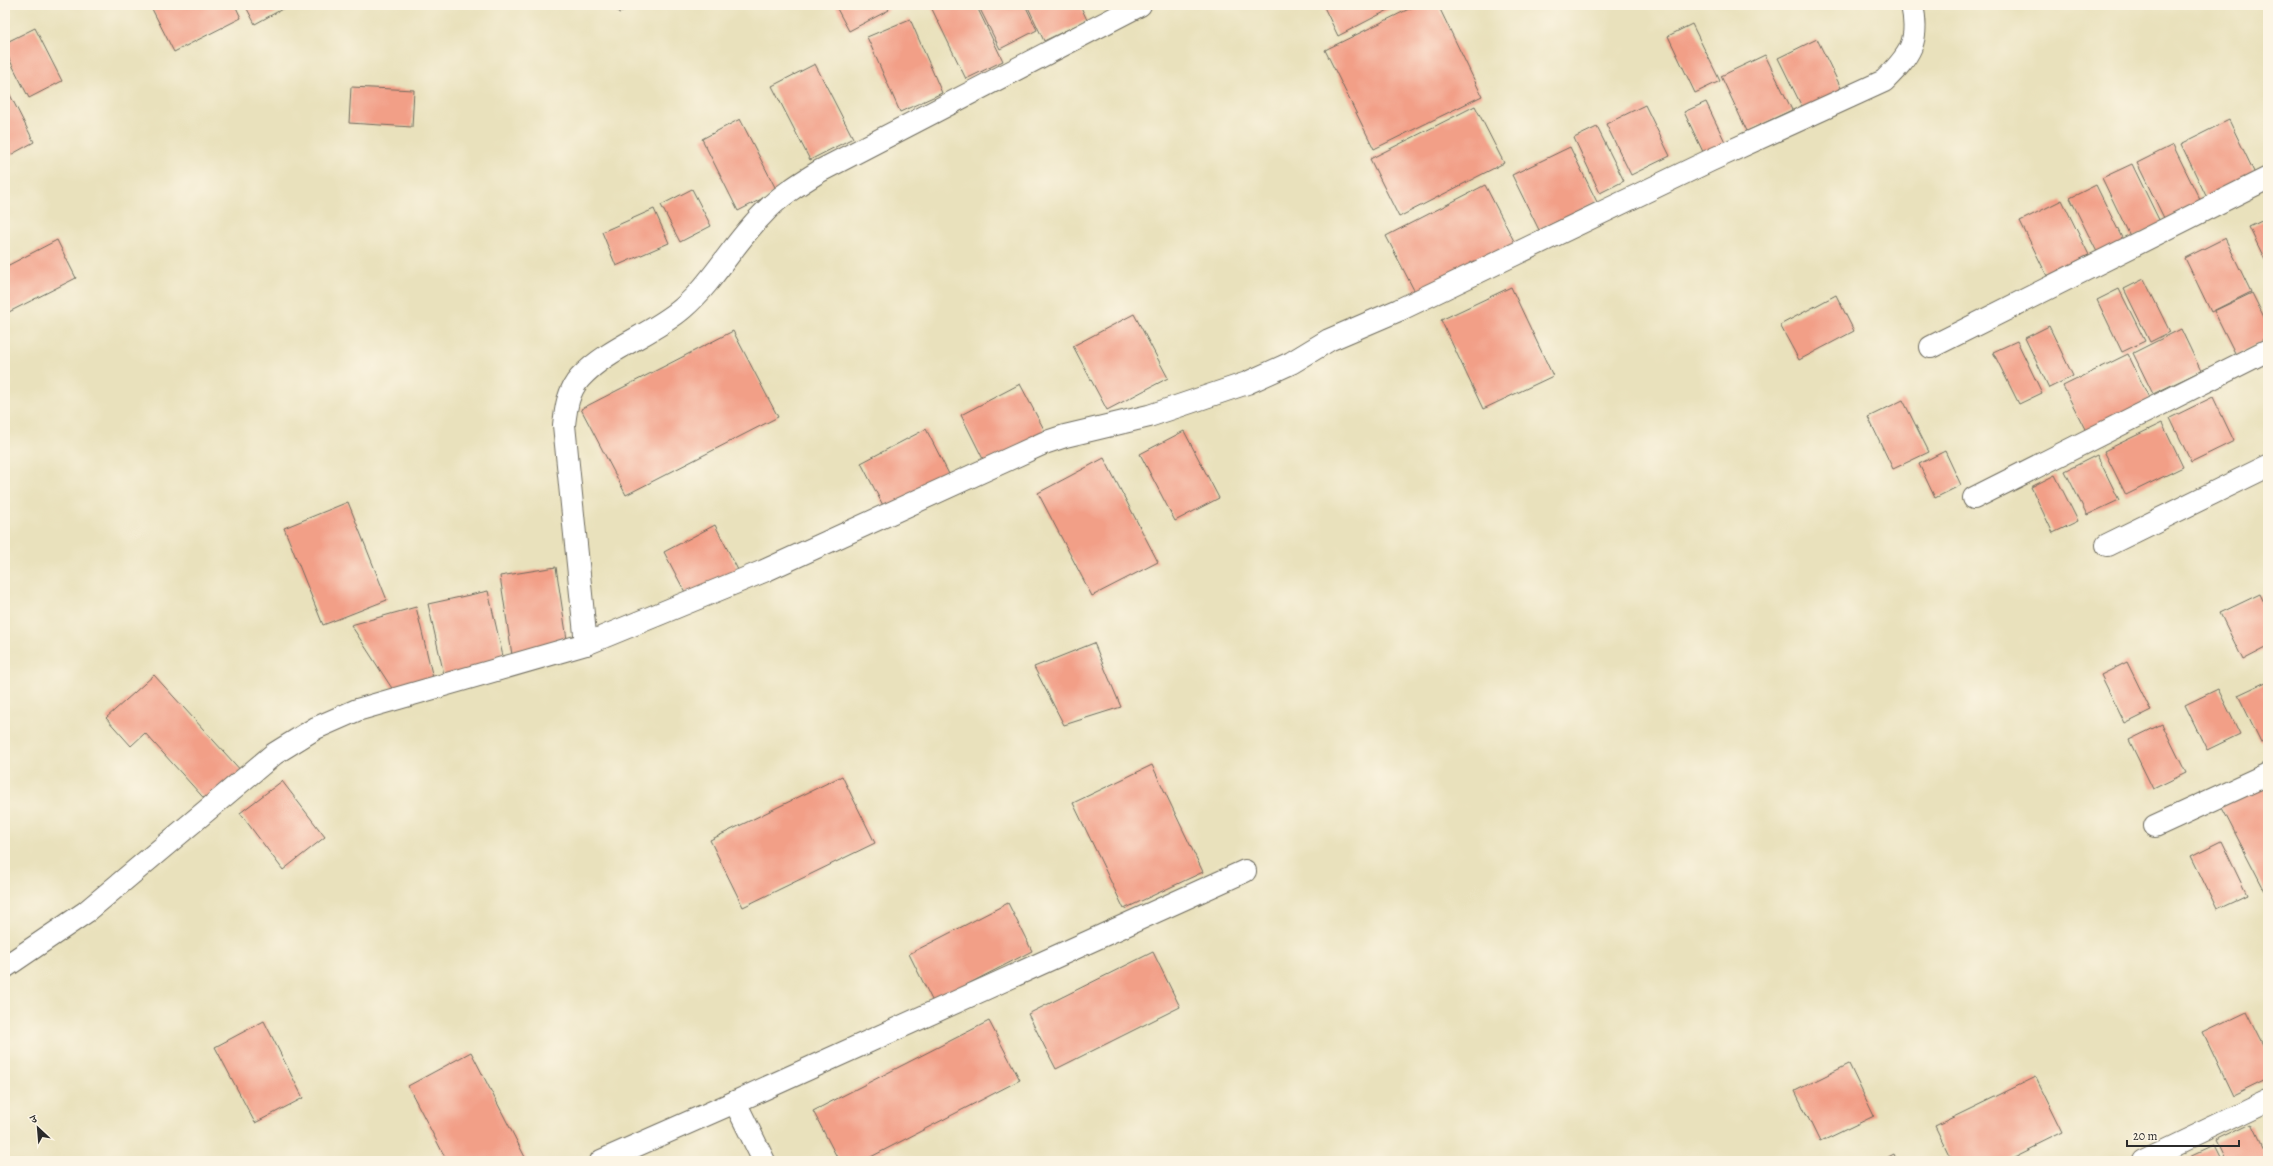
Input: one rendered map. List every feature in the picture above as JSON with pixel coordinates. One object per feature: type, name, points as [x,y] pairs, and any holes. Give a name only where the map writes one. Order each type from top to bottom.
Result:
[{"type":"street","points":[[586,644],[564,425],[567,399],[579,379],[602,358],[657,327],[684,308],[705,285],[762,215],[781,197],[820,171],[1140,5]]},
{"type":"street","points":[[5,967],[86,912],[274,754],[316,728],[357,710],[586,644],[764,571],[1044,443],[1065,436],[1156,414],[1247,383],[1291,362],[1330,340],[1399,310],[1708,161],[1863,92],[1884,81],[1897,68],[1908,53],[1915,38],[1915,19],[1912,5]]},
{"type":"street","points":[[1930,348],[2268,178]]},
{"type":"street","points":[[1974,498],[2268,350]]},
{"type":"street","points":[[2107,545],[2268,466]]},
{"type":"street","points":[[2155,826],[2268,774]]},
{"type":"street","points":[[601,1161],[735,1102],[1245,871]]},
{"type":"street","points":[[2143,1161],[2268,1101]]},
{"type":"street","points":[[735,1102],[764,1161]]},
{"type":"building","points":[[150,5],[235,5],[241,18],[174,52]]},
{"type":"building","points":[[245,5],[285,5],[286,7],[255,24]]},
{"type":"building","points":[[614,5],[635,5],[619,13]]},
{"type":"building","points":[[835,5],[886,5],[889,10],[849,31]]},
{"type":"building","points":[[930,5],[976,5],[1003,61],[966,79]]},
{"type":"building","points":[[978,5],[1025,5],[1037,30],[1000,49]]},
{"type":"building","points":[[1027,5],[1080,5],[1087,20],[1044,41]]},
{"type":"building","points":[[1323,5],[1398,5],[1338,36]]},
{"type":"building","points":[[1417,5],[1438,5],[1482,96],[1374,149],[1325,50]]},
{"type":"building","points":[[910,19],[942,93],[900,112],[867,37]]},
{"type":"building","points":[[1692,24],[1720,81],[1695,93],[1668,36]]},
{"type":"building","points":[[35,28],[62,81],[29,98],[5,51],[5,43]]},
{"type":"building","points":[[1817,39],[1845,96],[1806,115],[1778,58]]},
{"type":"building","points":[[1765,55],[1792,110],[1747,131],[1721,76]]},
{"type":"building","points":[[815,64],[853,138],[810,160],[772,86]]},
{"type":"building","points":[[5,85],[34,142],[5,158]]},
{"type":"building","points":[[351,87],[414,90],[412,127],[349,123]]},
{"type":"building","points":[[1706,102],[1727,146],[1705,156],[1684,112]]},
{"type":"building","points":[[1645,105],[1670,156],[1631,175],[1606,124]]},
{"type":"building","points":[[1475,106],[1504,163],[1399,217],[1370,159]]},
{"type":"building","points":[[740,119],[777,191],[738,211],[702,139]]},
{"type":"building","points":[[2229,120],[2256,176],[2208,200],[2181,144]]},
{"type":"building","points":[[1597,127],[1624,181],[1600,193],[1574,138]]},
{"type":"building","points":[[2173,145],[2201,202],[2165,220],[2137,163]]},
{"type":"building","points":[[1570,147],[1597,202],[1539,230],[1512,175]]},
{"type":"building","points":[[2132,164],[2161,224],[2131,238],[2102,178]]},
{"type":"building","points":[[1485,185],[1516,245],[1417,296],[1386,236]]},
{"type":"building","points":[[2096,185],[2125,244],[2099,256],[2070,198]]},
{"type":"building","points":[[692,189],[711,226],[680,242],[661,205]]},
{"type":"building","points":[[2062,200],[2089,255],[2047,276],[2020,221]]},
{"type":"building","points":[[654,209],[669,243],[616,266],[602,232]]},
{"type":"building","points":[[2268,218],[2268,266],[2249,227]]},
{"type":"building","points":[[2225,238],[2251,292],[2211,312],[2185,258]]},
{"type":"building","points":[[57,240],[76,278],[5,314],[5,267]]},
{"type":"building","points":[[2144,279],[2170,332],[2150,342],[2124,289]]},
{"type":"building","points":[[1511,287],[1553,376],[1483,409],[1441,320]]},
{"type":"building","points":[[2119,289],[2145,341],[2122,352],[2097,300]]},
{"type":"building","points":[[2252,293],[2268,325],[2268,339],[2236,355],[2214,311]]},
{"type":"building","points":[[1836,295],[1854,331],[1799,360],[1780,325]]},
{"type":"building","points":[[1134,314],[1168,378],[1107,410],[1073,346]]},
{"type":"building","points":[[2049,326],[2073,376],[2049,388],[2025,338]]},
{"type":"building","points":[[2181,329],[2201,371],[2153,394],[2133,353]]},
{"type":"building","points":[[733,331],[778,417],[626,495],[581,409]]},
{"type":"building","points":[[2017,341],[2042,393],[2019,404],[1993,352]]},
{"type":"building","points":[[2128,354],[2152,404],[2088,435],[2063,386]]},
{"type":"building","points":[[1020,384],[1047,435],[987,467],[961,415]]},
{"type":"building","points":[[2213,397],[2234,441],[2191,462],[2170,418]]},
{"type":"building","points":[[1903,400],[1929,452],[1893,469],[1868,417]]},
{"type":"building","points":[[2162,423],[2183,467],[2126,495],[2104,451]]},
{"type":"building","points":[[926,429],[952,480],[887,513],[861,463]]},
{"type":"building","points":[[1184,431],[1219,498],[1175,521],[1140,454]]},
{"type":"building","points":[[1945,451],[1961,485],[1935,498],[1919,464]]},
{"type":"building","points":[[2097,455],[2119,500],[2087,515],[2065,471]]},
{"type":"building","points":[[1104,458],[1158,562],[1092,596],[1038,493]]},
{"type":"building","points":[[2055,475],[2078,521],[2053,533],[2031,487]]},
{"type":"building","points":[[348,502],[387,600],[323,625],[284,528]]},
{"type":"building","points":[[715,525],[738,570],[687,596],[664,552]]},
{"type":"building","points":[[556,567],[568,646],[512,655],[500,576]]},
{"type":"building","points":[[488,591],[505,665],[445,679],[428,604]]},
{"type":"building","points":[[2260,594],[2268,611],[2268,647],[2243,660],[2220,613]]},
{"type":"building","points":[[416,607],[433,678],[395,693],[351,625]]},
{"type":"building","points":[[1094,643],[1121,707],[1064,725],[1034,667]]},
{"type":"building","points":[[2127,662],[2151,711],[2125,724],[2101,675]]},
{"type":"building","points":[[154,675],[244,774],[210,805],[145,733],[131,746],[106,718]]},
{"type":"building","points":[[2268,681],[2268,739],[2261,742],[2238,695]]},
{"type":"building","points":[[2218,689],[2240,734],[2207,750],[2185,705]]},
{"type":"building","points":[[2162,724],[2186,773],[2153,789],[2129,740]]},
{"type":"building","points":[[1152,765],[1203,872],[1124,909],[1073,803]]},
{"type":"building","points":[[842,776],[875,843],[743,907],[710,840]]},
{"type":"building","points":[[282,781],[325,837],[283,870],[240,813]]},
{"type":"building","points":[[2268,785],[2268,897],[2220,804]]},
{"type":"building","points":[[2221,841],[2247,895],[2217,909],[2191,856]]},
{"type":"building","points":[[1008,903],[1032,951],[933,1002],[909,954]]},
{"type":"building","points":[[1153,952],[1180,1007],[1056,1069],[1028,1014]]},
{"type":"building","points":[[2247,1011],[2268,1053],[2268,1078],[2233,1095],[2203,1032]]},
{"type":"building","points":[[264,1021],[303,1098],[255,1123],[215,1047]]},
{"type":"building","points":[[989,1021],[1020,1080],[863,1161],[839,1161],[813,1111]]},
{"type":"building","points":[[471,1052],[527,1161],[447,1161],[408,1086]]},
{"type":"building","points":[[1849,1064],[1874,1116],[1820,1142],[1795,1091]]},
{"type":"building","points":[[2036,1077],[2063,1132],[2004,1161],[1952,1161],[1935,1126]]},
{"type":"building","points":[[2251,1125],[2268,1161],[2225,1161],[2216,1142]]},
{"type":"building","points":[[2213,1147],[2220,1161],[2183,1161]]},
{"type":"building","points":[[1894,1154],[1897,1161],[1880,1161]]}]
